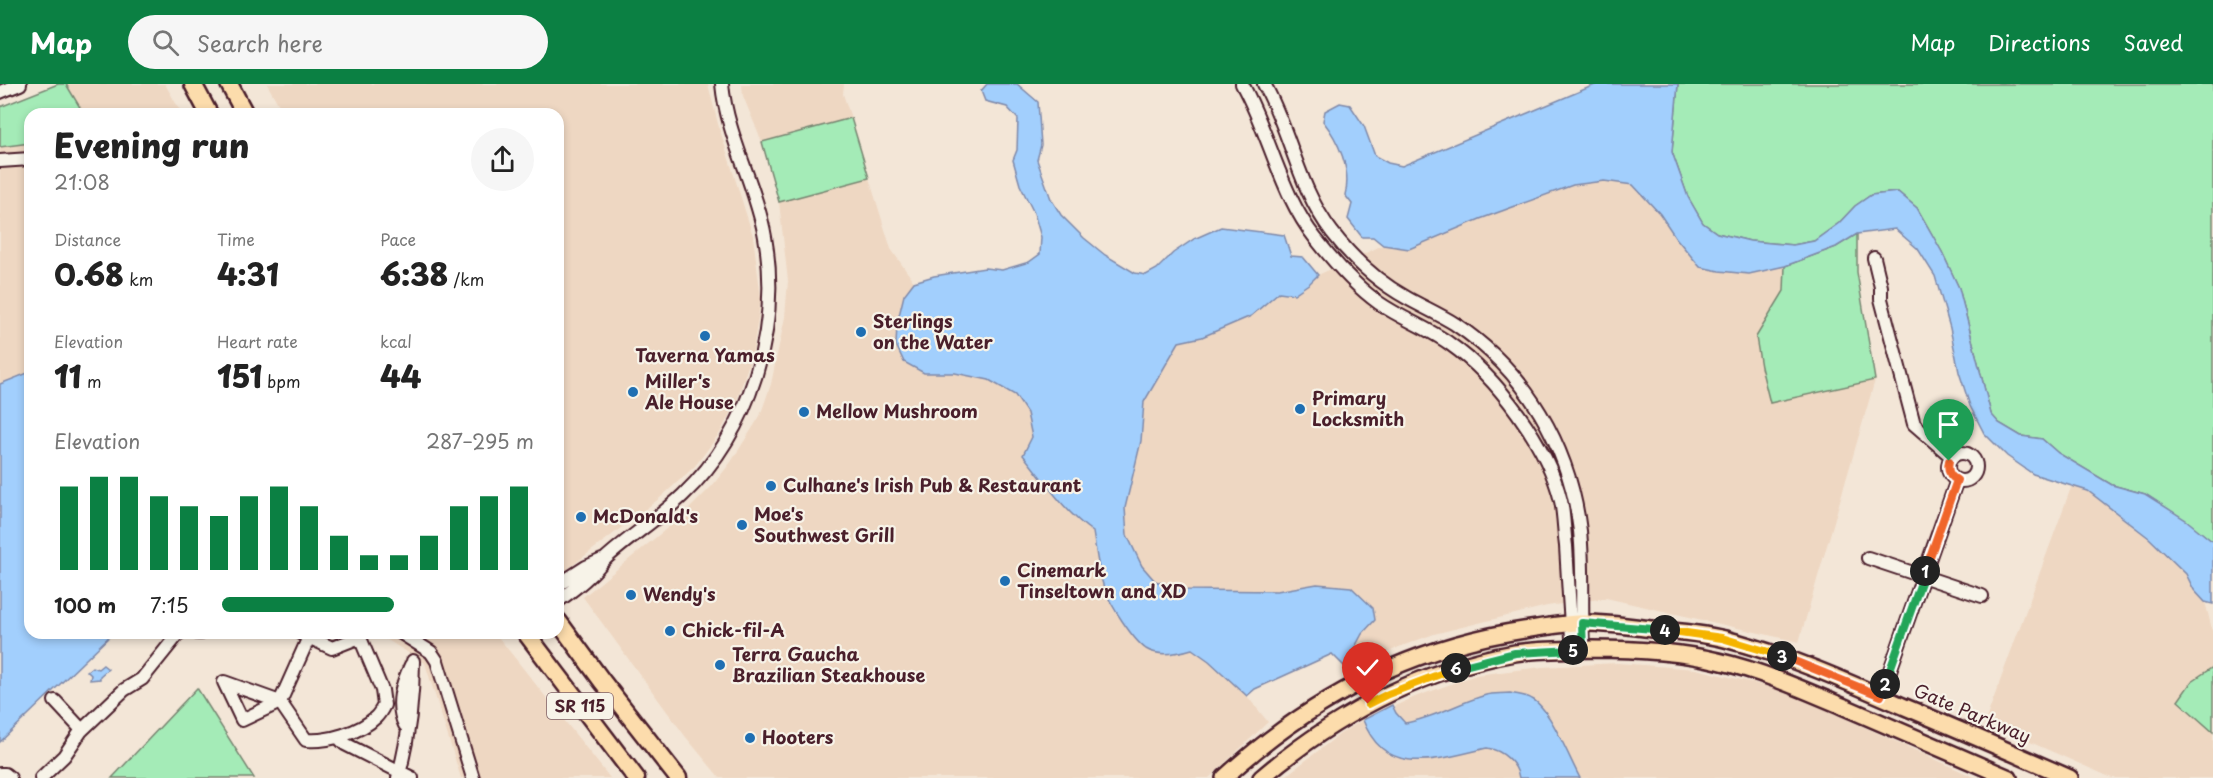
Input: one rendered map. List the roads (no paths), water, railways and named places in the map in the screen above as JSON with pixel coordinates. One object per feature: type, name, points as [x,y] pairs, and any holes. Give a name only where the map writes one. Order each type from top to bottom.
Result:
[{"type":"highway","points":[[193,84],[205,108]]},
{"type":"highway","points":[[229,84],[242,108]]},
{"type":"highway","name":"SR 115","points":[[564,629],[678,778]]},
{"type":"highway","points":[[564,638],[580,651]]},
{"type":"highway","name":"SR 115","points":[[531,639],[636,778]]},
{"type":"main road","name":"Gate Parkway","points":[[1224,778],[1248,756],[1305,713],[1343,690],[1392,666],[1427,653],[1496,634],[1576,623],[1677,631],[1722,638],[1776,653],[2070,778]]},
{"type":"main road","points":[[1261,778],[1319,732],[1388,694],[1471,663],[1515,653],[1641,649],[1718,661],[1775,678],[2008,778]]},
{"type":"street","points":[[0,92],[20,84]]},
{"type":"street","points":[[564,596],[590,576],[603,560],[666,511],[698,479],[714,459],[735,425],[746,401],[762,352],[769,302],[769,276],[764,235],[759,210],[726,108],[722,84]]},
{"type":"street","points":[[1242,84],[1257,112],[1288,193],[1315,238],[1347,276],[1380,303],[1448,342],[1470,359],[1513,406],[1542,455],[1560,500],[1578,650]]},
{"type":"street","points":[[1264,84],[1274,104],[1301,178],[1321,216],[1339,239],[1368,270],[1405,297],[1436,312],[1470,335],[1498,360],[1524,388],[1535,404],[1557,445],[1575,497],[1580,534],[1576,623]]},
{"type":"street","points":[[1257,112],[1274,104]]},
{"type":"street","points":[[0,161],[24,159]]},
{"type":"street","points":[[1874,258],[1881,287],[1881,299],[1914,424],[1952,457]]},
{"type":"street","points":[[1397,314],[1405,297]]},
{"type":"street","points":[[1513,406],[1524,388]]},
{"type":"street","points":[[1513,406],[1535,404]]},
{"type":"street","points":[[1965,453],[1975,462],[1974,475],[1966,480],[1953,478],[1948,470],[1952,457],[1965,453]]},
{"type":"street","points":[[1881,696],[1957,480]]},
{"type":"street","points":[[1868,558],[1982,596]]},
{"type":"street","points":[[564,581],[586,567],[603,560]]},
{"type":"street","points":[[41,778],[64,756],[82,730],[124,690],[142,679],[174,639]]},
{"type":"street","points":[[303,639],[280,702],[306,740],[320,741],[340,736],[375,718],[384,705],[382,690],[361,639]]},
{"type":"street","points":[[313,639],[332,648],[351,639]]},
{"type":"street","points":[[411,639],[431,652],[437,660],[473,778]]},
{"type":"street","points":[[399,775],[407,729],[401,717],[413,662],[422,646]]},
{"type":"street","points":[[55,701],[82,730]]},
{"type":"street","points":[[340,736],[345,744],[399,775],[412,778]]},
{"type":"street","points":[[0,774],[5,774],[10,778]]},
{"type":"water","points":[[987,84],[1017,84],[1038,102],[1041,145],[1037,160],[1051,199],[1061,215],[1084,238],[1105,255],[1135,273],[1146,275],[1194,239],[1221,227],[1284,235],[1291,256],[1303,257],[1318,275],[1294,294],[1279,292],[1251,316],[1202,337],[1179,342],[1144,402],[1141,441],[1125,508],[1127,535],[1142,566],[1155,581],[1187,590],[1277,591],[1317,584],[1351,587],[1373,608],[1375,620],[1362,634],[1354,649],[1362,665],[1351,673],[1332,654],[1255,689],[1247,696],[1209,661],[1192,649],[1163,654],[1146,649],[1128,630],[1107,595],[1100,574],[1093,532],[1064,506],[1023,455],[1032,437],[1027,413],[1015,395],[989,380],[955,373],[924,373],[904,362],[896,345],[897,324],[904,295],[914,282],[934,276],[985,268],[1002,270],[1029,262],[1040,254],[1041,237],[1034,213],[1020,185],[1013,160],[1017,150],[1018,119],[1007,107],[985,101],[981,91]]},
{"type":"water","points":[[1597,84],[1678,84],[1672,152],[1688,197],[1703,223],[1717,233],[1750,241],[1793,245],[1814,241],[1871,195],[1898,192],[1917,208],[1959,288],[1991,414],[1999,423],[2021,436],[2042,439],[2058,453],[2112,485],[2145,494],[2186,520],[2213,542],[2213,604],[2205,602],[2194,590],[2186,574],[2149,538],[2088,491],[2033,474],[2007,456],[1984,433],[1970,406],[1959,372],[1950,328],[1935,276],[1918,249],[1895,229],[1857,234],[1836,247],[1785,266],[1749,274],[1700,267],[1660,214],[1633,185],[1604,181],[1573,185],[1480,219],[1409,249],[1383,245],[1373,237],[1362,237],[1348,219],[1352,204],[1345,195],[1347,176],[1345,166],[1334,137],[1323,121],[1325,111],[1340,103],[1350,105],[1364,126],[1375,156],[1388,163],[1402,166]]},
{"type":"water","points":[[24,374],[24,639],[107,639],[0,742],[0,384]]},
{"type":"water","points":[[103,665],[108,669],[100,676],[100,679],[90,680],[91,675],[87,671],[92,667],[98,669]]},
{"type":"water","points":[[1510,693],[1530,698],[1546,712],[1580,778],[1519,778],[1518,772],[1508,758],[1498,751],[1487,748],[1431,760],[1398,758],[1384,751],[1373,738],[1363,720],[1392,705],[1405,723],[1426,718],[1486,695]]},
{"type":"place","name":"Sterlings on the Water","points":[[861,332]]},
{"type":"place","name":"Taverna Yamas","points":[[705,336]]},
{"type":"place","name":"Miller's Ale House","points":[[633,392]]},
{"type":"place","name":"Primary Locksmith","points":[[1300,409]]},
{"type":"place","name":"Mellow Mushroom","points":[[804,412]]},
{"type":"place","name":"Culhane's Irish Pub & Restaurant","points":[[771,486]]},
{"type":"place","name":"McDonald's","points":[[581,517]]},
{"type":"place","name":"Moe's Southwest Grill","points":[[742,525]]},
{"type":"place","name":"Cinemark Tinseltown and XD","points":[[1005,581]]},
{"type":"place","name":"Wendy's","points":[[631,595]]},
{"type":"place","name":"Chick-fil-A","points":[[670,631]]},
{"type":"place","name":"Terra Gaucha Brazilian Steakhouse","points":[[720,665]]},
{"type":"place","name":"Hooters","points":[[750,738]]}]
